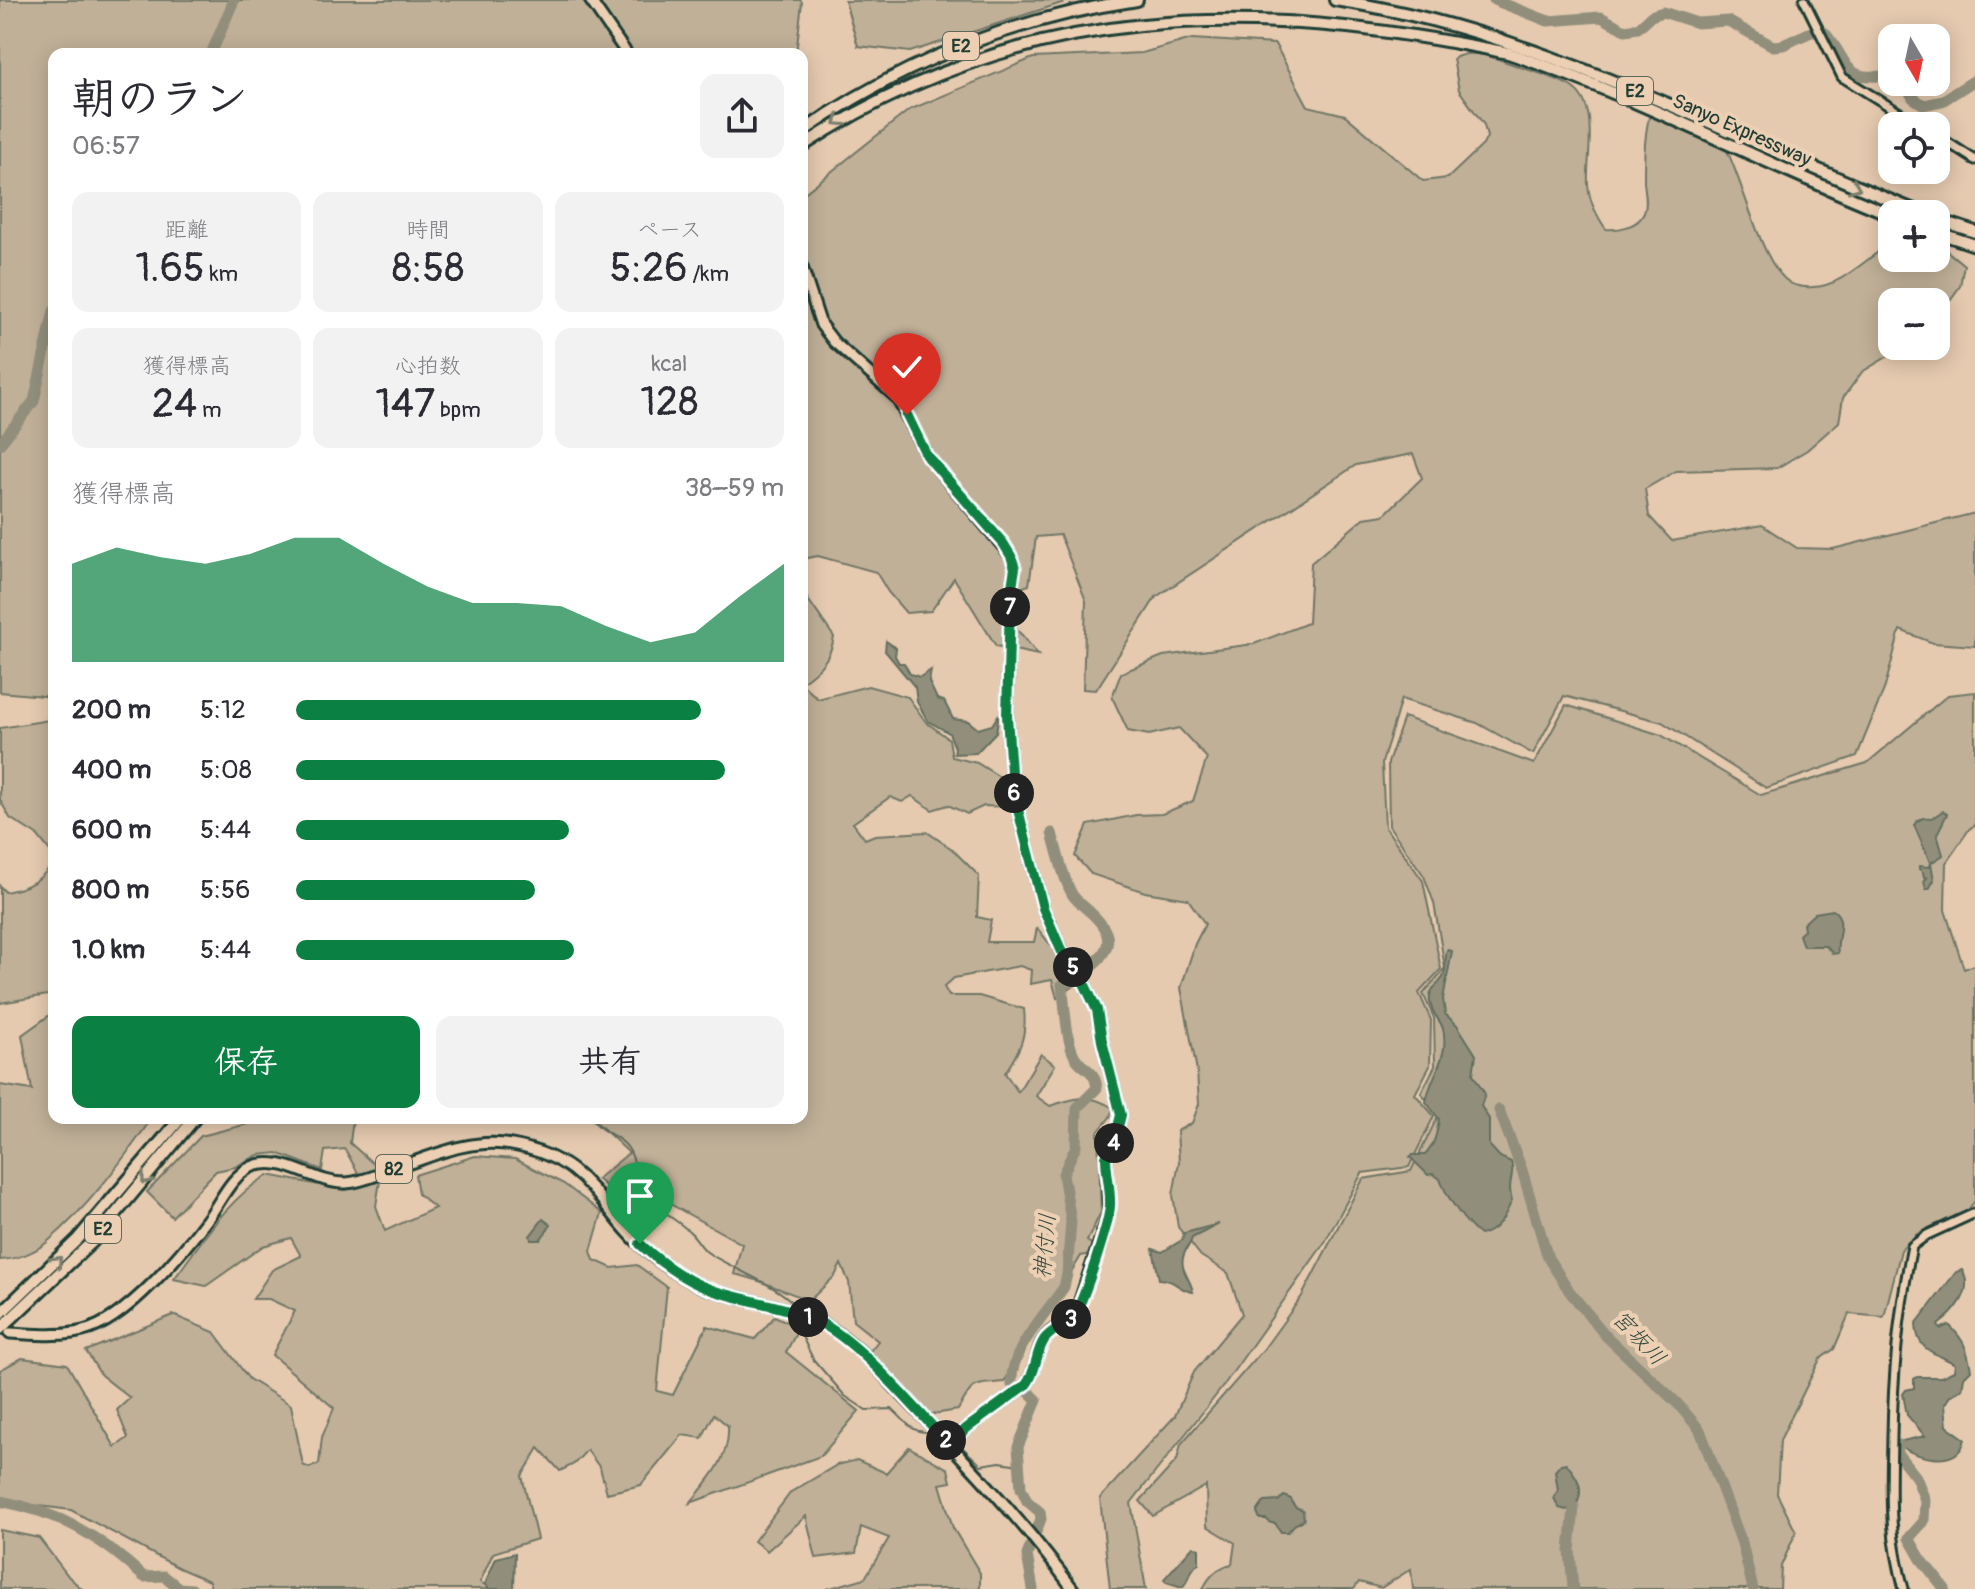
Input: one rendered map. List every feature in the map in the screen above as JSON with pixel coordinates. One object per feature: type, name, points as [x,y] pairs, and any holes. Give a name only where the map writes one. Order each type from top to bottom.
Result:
[{"type":"highway","name":"Sanyo Expressway","points":[[1333,5],[1421,16],[1511,42],[1610,80],[1889,200]]},
{"type":"highway","name":"Sanyo Expressway","points":[[1333,5],[1509,53],[1592,84],[1878,209]]},
{"type":"highway","name":"E2","points":[[808,128],[875,86],[955,48],[1034,21],[1138,6]]},
{"type":"highway","name":"E2","points":[[808,142],[890,90],[959,58],[1037,31],[1138,6]]},
{"type":"highway","points":[[1950,224],[1975,232]]},
{"type":"highway","points":[[1950,237],[1975,245]]},
{"type":"highway","name":"E2","points":[[0,1314],[78,1239],[176,1124]]},
{"type":"highway","name":"E2","points":[[5,1331],[94,1240],[190,1124]]},
{"type":"main road","points":[[590,0],[623,48]]},
{"type":"main road","points":[[808,285],[821,325],[834,342],[897,398],[927,456],[1003,543],[1015,568],[1010,599],[1007,716],[1016,808],[1043,908],[1062,952],[1084,983],[1097,1010],[1121,1115],[1112,1150],[1106,1157],[1109,1213],[1073,1317],[1042,1342],[1033,1376],[1021,1389],[954,1439],[1073,1589]]},
{"type":"main road","name":"82","points":[[5,1331],[72,1333],[94,1328],[112,1319],[193,1237],[236,1179],[260,1164],[277,1163],[325,1180],[348,1183],[464,1146],[504,1144],[539,1152],[572,1169],[589,1183],[640,1244],[684,1278],[714,1291],[799,1314],[826,1326],[851,1343],[935,1429],[954,1439]]},
{"type":"street","points":[[1804,0],[1842,77],[1898,112]]},
{"type":"street","points":[[1950,144],[1975,160]]},
{"type":"street","points":[[1904,1589],[1894,1552],[1889,1507],[1900,1303],[1912,1246],[1927,1235],[1975,1213]]},
{"type":"shaded area","points":[[0,0],[802,2],[797,48],[48,48],[48,696],[0,692]]},
{"type":"shaded area","points":[[1071,0],[910,52],[858,46],[845,1]]},
{"type":"shaded area","points":[[1192,39],[1275,44],[1308,106],[1345,115],[1423,181],[1448,178],[1483,145],[1487,137],[1484,125],[1459,90],[1453,59],[1467,54],[1482,55],[1549,76],[1580,94],[1589,118],[1589,190],[1594,208],[1606,229],[1633,224],[1644,213],[1645,144],[1652,107],[1680,100],[1702,111],[1719,135],[1734,166],[1759,236],[1773,265],[1790,283],[1807,287],[1824,286],[1878,253],[1878,272],[1950,272],[1950,254],[1964,265],[1960,286],[1950,300],[1950,288],[1878,288],[1878,360],[1882,360],[1862,372],[1843,398],[1839,422],[1807,450],[1777,468],[1676,471],[1645,489],[1649,516],[1672,541],[1762,525],[1797,548],[1833,549],[1975,513],[1975,646],[1933,643],[1900,630],[1885,687],[1857,756],[1766,788],[1662,722],[1564,696],[1533,754],[1477,723],[1401,699],[1382,763],[1385,827],[1423,881],[1441,969],[1419,993],[1431,1020],[1430,1066],[1415,1094],[1434,1116],[1409,1167],[1362,1173],[1325,1242],[1221,1389],[1131,1503],[1146,1589],[1110,1589],[1100,1498],[1175,1416],[1194,1372],[1242,1314],[1228,1273],[1201,1256],[1178,1227],[1173,1195],[1179,1162],[1177,1131],[1192,1123],[1199,1104],[1197,1071],[1181,988],[1205,924],[1188,899],[1145,892],[1091,874],[1075,856],[1088,825],[1136,815],[1162,814],[1193,801],[1207,758],[1179,728],[1149,735],[1128,731],[1112,697],[1121,673],[1163,656],[1254,644],[1308,623],[1311,563],[1364,518],[1384,515],[1422,478],[1413,454],[1356,465],[1156,597],[1096,690],[1083,689],[1086,601],[1060,535],[1036,537],[1029,585],[997,596],[992,609],[1022,635],[1038,655],[996,646],[954,578],[931,611],[906,613],[876,572],[818,556],[808,558],[808,288],[813,279],[808,265],[808,190],[909,110],[1033,58],[1142,53]]},
{"type":"shaded area","points":[[808,599],[834,637],[830,652],[808,678]]},
{"type":"shaded area","points":[[886,641],[896,648],[895,656],[899,663],[904,663],[910,674],[920,677],[931,670],[929,682],[937,699],[944,701],[953,719],[968,721],[978,729],[992,725],[999,714],[996,732],[976,753],[954,754],[949,733],[928,721],[917,702],[915,687],[885,651]]},
{"type":"shaded area","points":[[868,686],[908,697],[926,722],[949,739],[952,757],[977,763],[1008,782],[1010,807],[984,806],[967,814],[948,805],[932,810],[912,796],[902,802],[890,797],[853,823],[865,839],[875,835],[927,832],[952,849],[979,876],[977,917],[991,920],[987,942],[1034,942],[1037,928],[1064,961],[1077,984],[1057,998],[1052,980],[1030,984],[1031,970],[1020,966],[954,978],[944,987],[949,996],[979,996],[1024,1009],[1021,1043],[1005,1073],[1018,1092],[1041,1054],[1055,1065],[1036,1096],[1050,1106],[1088,1098],[1113,1108],[1098,1132],[1101,1212],[1087,1241],[1094,1246],[1091,1254],[1081,1256],[1004,1382],[975,1387],[958,1410],[928,1415],[866,1356],[878,1341],[853,1321],[849,1282],[841,1264],[835,1276],[810,1300],[734,1274],[742,1244],[661,1199],[646,1218],[597,1179],[629,1153],[598,1124],[808,1124],[808,690],[818,699]]},
{"type":"shaded area","points":[[1975,692],[1975,826],[1970,828],[1946,863],[1945,910],[1964,969],[1975,965],[1975,1201],[1967,1211],[1917,1234],[1901,1250],[1884,1317],[1849,1314],[1834,1349],[1820,1359],[1780,1440],[1777,1494],[1796,1532],[1781,1566],[1780,1589],[1413,1589],[1411,1569],[1381,1588],[1359,1582],[1354,1589],[1203,1589],[1214,1573],[1232,1564],[1235,1543],[1207,1526],[1206,1486],[1153,1516],[1140,1501],[1177,1460],[1181,1444],[1263,1350],[1302,1296],[1363,1179],[1411,1171],[1439,1114],[1421,1093],[1435,1066],[1434,1018],[1423,994],[1445,968],[1434,903],[1424,876],[1389,826],[1388,763],[1404,717],[1534,764],[1566,705],[1661,735],[1761,795],[1867,763],[1948,695]]},
{"type":"shaded area","points":[[48,720],[48,848],[38,836],[10,818],[0,800],[0,728]]},
{"type":"shaded area","points":[[1943,811],[1947,814],[1937,834],[1943,855],[1931,863],[1934,880],[1926,889],[1924,881],[1927,878],[1919,866],[1929,867],[1930,862],[1914,825],[1920,819],[1932,818]]},
{"type":"shaded area","points":[[48,869],[48,995],[0,1003],[0,886],[5,892],[20,888]]},
{"type":"shaded area","points":[[1833,910],[1840,919],[1838,953],[1833,954],[1826,946],[1803,946],[1799,935],[1804,930],[1803,924],[1815,913]]},
{"type":"shaded area","points":[[1447,950],[1452,951],[1443,999],[1445,1014],[1457,1025],[1476,1055],[1473,1074],[1485,1094],[1481,1106],[1489,1119],[1489,1145],[1500,1157],[1511,1162],[1512,1167],[1510,1206],[1496,1227],[1480,1235],[1457,1209],[1440,1179],[1433,1174],[1428,1175],[1410,1157],[1425,1155],[1433,1143],[1439,1119],[1426,1102],[1444,1048],[1444,1031],[1430,997],[1444,975]]},
{"type":"shaded area","points":[[48,1016],[48,1124],[148,1124],[103,1184],[61,1230],[36,1250],[0,1260],[0,1085],[32,1090],[22,1035]]},
{"type":"shaded area","points":[[248,1124],[352,1124],[350,1143],[377,1167],[366,1174],[358,1173],[345,1149],[325,1151],[322,1170],[277,1153],[258,1155],[235,1167],[216,1171],[172,1217],[147,1192],[201,1136]]},
{"type":"shaded area","points":[[475,1156],[515,1159],[564,1184],[602,1213],[591,1251],[594,1260],[612,1268],[637,1265],[667,1287],[657,1391],[673,1395],[707,1326],[755,1339],[775,1316],[799,1328],[786,1352],[859,1411],[821,1456],[690,1503],[717,1468],[726,1448],[728,1426],[714,1414],[702,1438],[682,1435],[641,1485],[607,1493],[600,1468],[587,1450],[574,1464],[560,1471],[539,1448],[522,1476],[537,1539],[493,1553],[480,1582],[492,1589],[211,1589],[209,1581],[71,1510],[0,1501],[0,1370],[22,1358],[67,1364],[115,1447],[128,1438],[117,1410],[130,1398],[101,1375],[86,1351],[173,1315],[214,1332],[249,1379],[291,1405],[303,1465],[309,1468],[319,1464],[322,1437],[334,1408],[272,1355],[295,1311],[269,1299],[253,1299],[272,1270],[301,1256],[291,1238],[263,1246],[206,1286],[174,1279],[228,1209],[268,1175],[345,1190],[380,1181],[376,1206],[385,1231],[435,1208],[418,1194],[415,1175]]},
{"type":"shaded area","points":[[543,1219],[551,1225],[540,1240],[531,1240],[530,1236]]},
{"type":"shaded area","points":[[1219,1224],[1192,1238],[1185,1253],[1183,1267],[1193,1292],[1159,1279],[1153,1249],[1162,1252],[1182,1240],[1184,1233]]},
{"type":"shaded area","points":[[1962,1270],[1966,1286],[1961,1301],[1938,1325],[1940,1329],[1949,1325],[1968,1356],[1971,1370],[1964,1377],[1962,1389],[1950,1396],[1945,1404],[1947,1426],[1965,1439],[1955,1455],[1926,1457],[1899,1445],[1898,1442],[1925,1436],[1907,1415],[1903,1394],[1914,1388],[1917,1377],[1941,1377],[1954,1371],[1955,1364],[1924,1346],[1916,1324],[1956,1272]]},
{"type":"shaded area","points":[[909,1447],[948,1469],[951,1482],[940,1484],[953,1528],[980,1573],[980,1589],[827,1589],[865,1578],[889,1538],[861,1527],[856,1553],[816,1558],[806,1516],[767,1551],[754,1541],[791,1492],[837,1465],[857,1460],[886,1473]]},
{"type":"shaded area","points":[[1566,1463],[1576,1477],[1580,1493],[1576,1506],[1566,1510],[1559,1508],[1554,1498],[1558,1490],[1555,1471]]},
{"type":"shaded area","points":[[1284,1496],[1303,1510],[1304,1520],[1288,1532],[1281,1532],[1275,1523],[1260,1519],[1257,1512],[1264,1502],[1278,1501]]},
{"type":"shaded area","points":[[0,1530],[39,1538],[82,1589],[0,1589]]},
{"type":"shaded area","points":[[1193,1546],[1199,1549],[1199,1563],[1185,1584],[1182,1587],[1166,1582],[1164,1579]]},
{"type":"shaded area","points":[[515,1553],[514,1589],[489,1589],[485,1584],[496,1558]]},
{"type":"waterway","points":[[214,48],[234,0]]},
{"type":"waterway","points":[[1494,0],[1548,21],[1601,17],[1625,30],[1638,28],[1651,16],[1663,12],[1697,23],[1728,21],[1773,46],[1783,45],[1811,32],[1824,32],[1855,73],[1878,76]]},
{"type":"waterway","points":[[1950,96],[1975,80]]},
{"type":"waterway","points":[[1912,96],[1924,105],[1950,96]]},
{"type":"waterway","points":[[0,444],[34,401],[48,338]]},
{"type":"waterway","name":"神付川","points":[[1052,833],[1072,894],[1099,921],[1107,937],[1105,951],[1085,973]]},
{"type":"waterway","name":"神付川","points":[[1033,1589],[1027,1555],[1041,1519],[1040,1512],[1027,1501],[1021,1488],[1018,1447],[1037,1400],[1029,1392],[1012,1385],[1012,1372],[1022,1347],[1064,1287],[1067,1274],[1071,1221],[1063,1174],[1076,1146],[1077,1108],[1097,1088],[1091,1073],[1075,1057],[1068,1032],[1062,985],[1076,980]]},
{"type":"waterway","name":"宮坂川","points":[[1499,1110],[1522,1170],[1548,1258],[1570,1292],[1606,1336],[1677,1403],[1700,1430],[1742,1543],[1753,1589]]},
{"type":"waterway","points":[[597,1124],[628,1148],[641,1189],[651,1202],[693,1235],[707,1252],[784,1295],[798,1311]]},
{"type":"waterway","points":[[798,1317],[798,1328],[813,1359],[845,1396],[866,1410],[892,1409],[914,1429],[931,1431]]},
{"type":"waterway","points":[[941,1428],[955,1435]]},
{"type":"waterway","points":[[960,1440],[963,1448],[981,1465],[1000,1462],[1019,1465]]},
{"type":"waterway","points":[[1899,1445],[1895,1447],[1897,1453],[1916,1477],[1925,1500],[1924,1521],[1909,1538],[1945,1589]]},
{"type":"waterway","points":[[0,1501],[41,1512],[78,1528],[111,1549],[144,1577],[164,1576],[179,1588],[192,1589]]},
{"type":"waterway","points":[[1573,1589],[1570,1551],[1574,1507]]},
{"type":"route","points":[[640,1244],[654,1257],[695,1283],[794,1312],[826,1326],[851,1343],[949,1444],[1026,1385],[1033,1376],[1042,1342],[1076,1312],[1096,1256],[1111,1203],[1106,1157],[1112,1150],[1121,1115],[1097,1010],[1090,992],[1062,952],[1043,908],[1016,808],[1007,716],[1010,599],[1015,568],[1003,543],[927,456],[907,415]]}]
